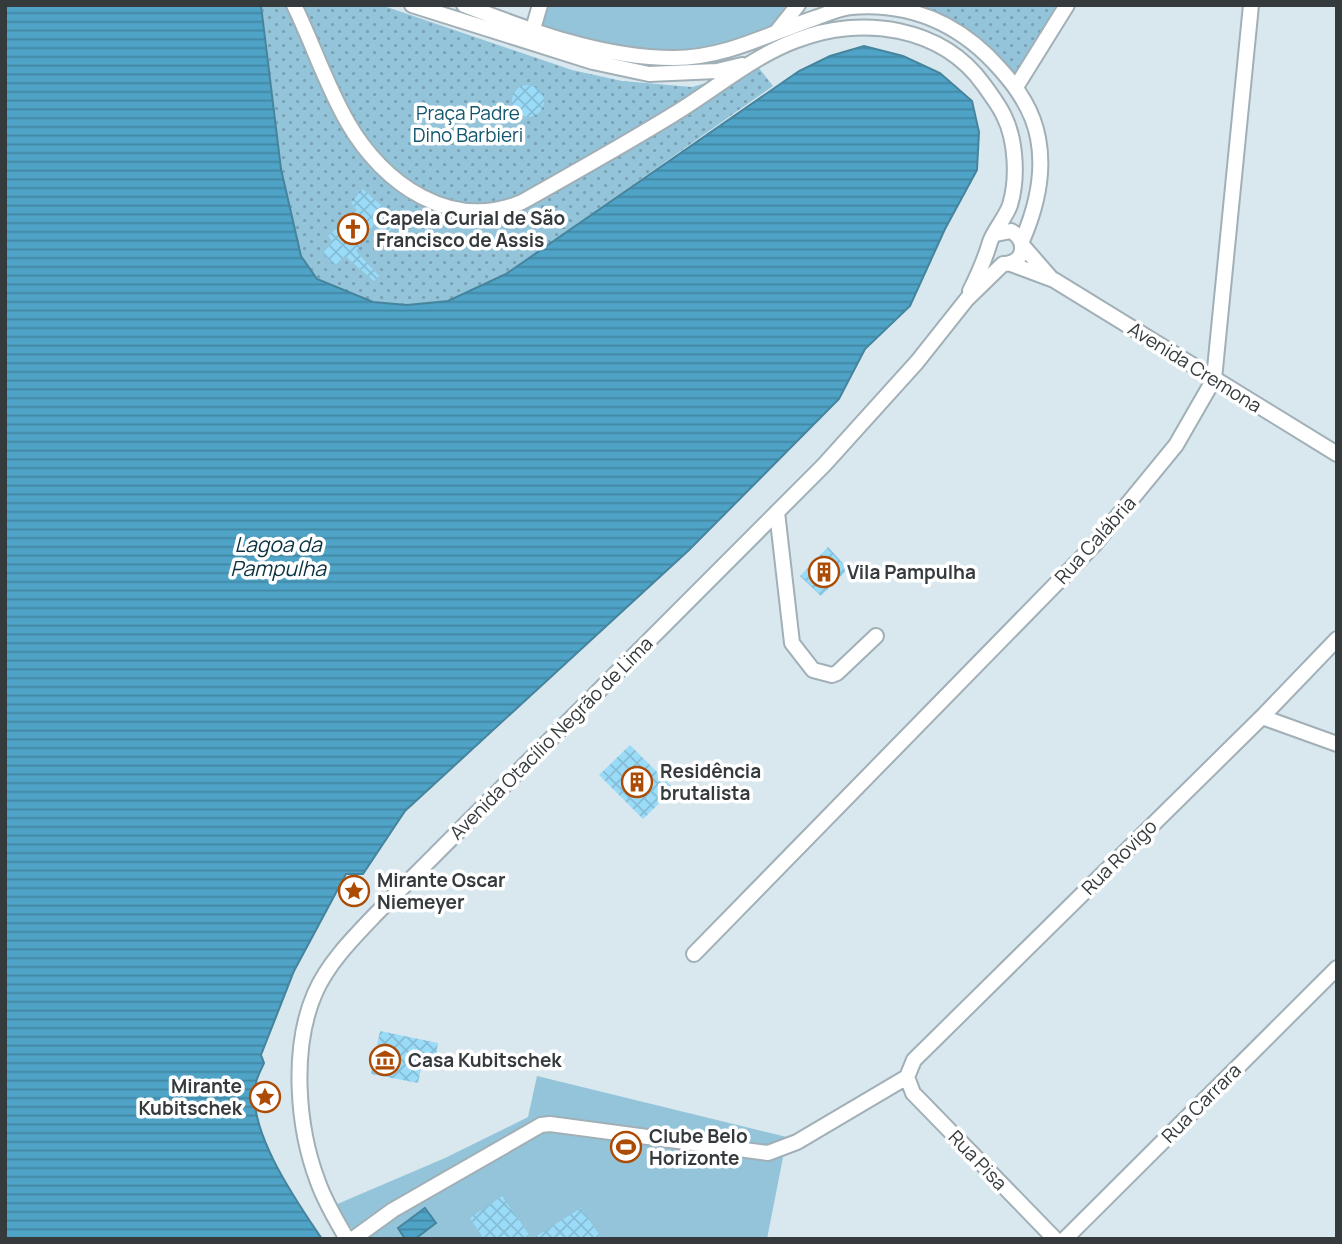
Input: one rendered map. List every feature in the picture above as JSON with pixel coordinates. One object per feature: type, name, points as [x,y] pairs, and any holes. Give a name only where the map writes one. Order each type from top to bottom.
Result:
[{"type":"street","points":[[294,5],[338,105],[369,155],[399,183],[435,204],[464,212],[505,209],[522,202],[795,40],[855,27],[915,34],[947,48],[974,72],[1005,117],[1013,143],[1013,181],[1010,205],[989,249],[994,259],[1007,264],[1020,257],[1040,183],[1038,139],[1029,108],[1016,87],[989,57],[964,35],[943,23],[919,13],[886,7],[848,6],[778,30],[742,47],[720,53],[677,58],[603,51],[464,5]]},
{"type":"street","points":[[412,5],[593,62],[649,74],[717,72],[757,61]]},
{"type":"street","points":[[533,29],[540,5]]},
{"type":"street","points":[[778,30],[798,5]]},
{"type":"street","points":[[1016,87],[1066,5]]},
{"type":"street","name":"Rua Calábria","points":[[694,954],[1094,545],[1176,445],[1214,379],[1251,5]]},
{"type":"street","points":[[837,29],[849,18],[848,6]]},
{"type":"street","points":[[996,234],[1011,231],[1022,244]]},
{"type":"street","name":"Avenida Cremona","points":[[1022,244],[1054,280]]},
{"type":"street","name":"Avenida Otacílio Negrão de Lima","points":[[967,299],[989,249]]},
{"type":"street","name":"Avenida Cremona","points":[[1007,264],[1054,280],[1337,454]]},
{"type":"street","name":"Avenida Otacílio Negrão de Lima","points":[[347,1239],[330,1211],[309,1157],[301,1105],[300,1049],[314,994],[326,972],[377,913],[824,465],[917,362],[967,299],[1007,264]]},
{"type":"street","points":[[778,512],[792,643],[813,670],[832,675],[838,673],[876,636]]},
{"type":"street","name":"Rua Rovigo","points":[[907,1077],[914,1060],[1262,717],[1337,639]]},
{"type":"street","points":[[1262,717],[1337,744]]},
{"type":"street","name":"Rua Carrara","points":[[1065,1239],[1337,968]]},
{"type":"street","points":[[353,1239],[393,1210],[541,1125],[768,1153],[797,1142],[907,1077]]},
{"type":"street","name":"Rua Pisa","points":[[907,1077],[913,1093],[1055,1239]]},
{"type":"green space","name":"Praça Padre Dino Barbieri","points":[[262,5],[381,5],[572,70],[622,81],[692,87],[759,68],[773,86],[506,274],[448,301],[407,305],[373,302],[317,279],[301,256],[281,169]]},
{"type":"green space","points":[[545,5],[786,5],[772,27],[686,56],[628,55],[536,33]]},
{"type":"green space","points":[[849,5],[1067,5],[1017,91],[989,57],[919,17]]},
{"type":"green space","name":"Clube Belo Horizonte","points":[[537,1076],[787,1137],[767,1239],[359,1239],[335,1205],[445,1158],[528,1117]]},
{"type":"water","name":"Lagoa da Pampulha","points":[[5,5],[261,5],[281,169],[301,256],[317,279],[373,302],[407,305],[448,301],[506,274],[799,71],[830,56],[864,46],[903,56],[940,73],[972,101],[979,132],[977,170],[945,229],[910,306],[865,349],[839,399],[689,550],[405,811],[363,874],[346,874],[294,971],[261,1055],[264,1063],[257,1081],[255,1101],[265,1142],[287,1185],[322,1239],[5,1239]]},
{"type":"water","points":[[425,1208],[436,1223],[415,1239],[405,1239],[398,1228]]},
{"type":"building","points":[[528,85],[540,89],[544,101],[540,113],[528,117],[516,113],[512,101],[516,89]]},
{"type":"building","name":"Capela Curial de São Francisco de Assis","points":[[363,189],[399,222],[386,234],[374,224],[356,251],[379,276],[374,281],[345,256],[335,266],[322,253],[333,242],[328,236],[357,210],[351,203]]},
{"type":"building","name":"Vila Pampulha","points":[[828,547],[848,569],[821,596],[800,576]]},
{"type":"building","name":"Residência brutalista","points":[[630,745],[674,789],[643,819],[599,775]]},
{"type":"building","name":"Casa Kubitschek","points":[[380,1031],[438,1043],[436,1056],[424,1054],[418,1083],[371,1074]]},
{"type":"building","points":[[502,1196],[532,1239],[484,1239],[470,1218]]},
{"type":"building","points":[[581,1208],[602,1239],[532,1239]]},
{"type":"place","name":"Capela Curial de São Francisco de Assis","points":[[353,229]]},
{"type":"place","name":"Vila Pampulha","points":[[824,572]]},
{"type":"place","name":"Residência brutalista","points":[[637,782]]},
{"type":"place","name":"Mirante Oscar Niemeyer","points":[[354,891]]},
{"type":"place","name":"Casa Kubitschek","points":[[385,1060]]},
{"type":"place","name":"Mirante Kubitschek","points":[[265,1097]]},
{"type":"place","name":"Clube Belo Horizonte","points":[[626,1147]]}]
